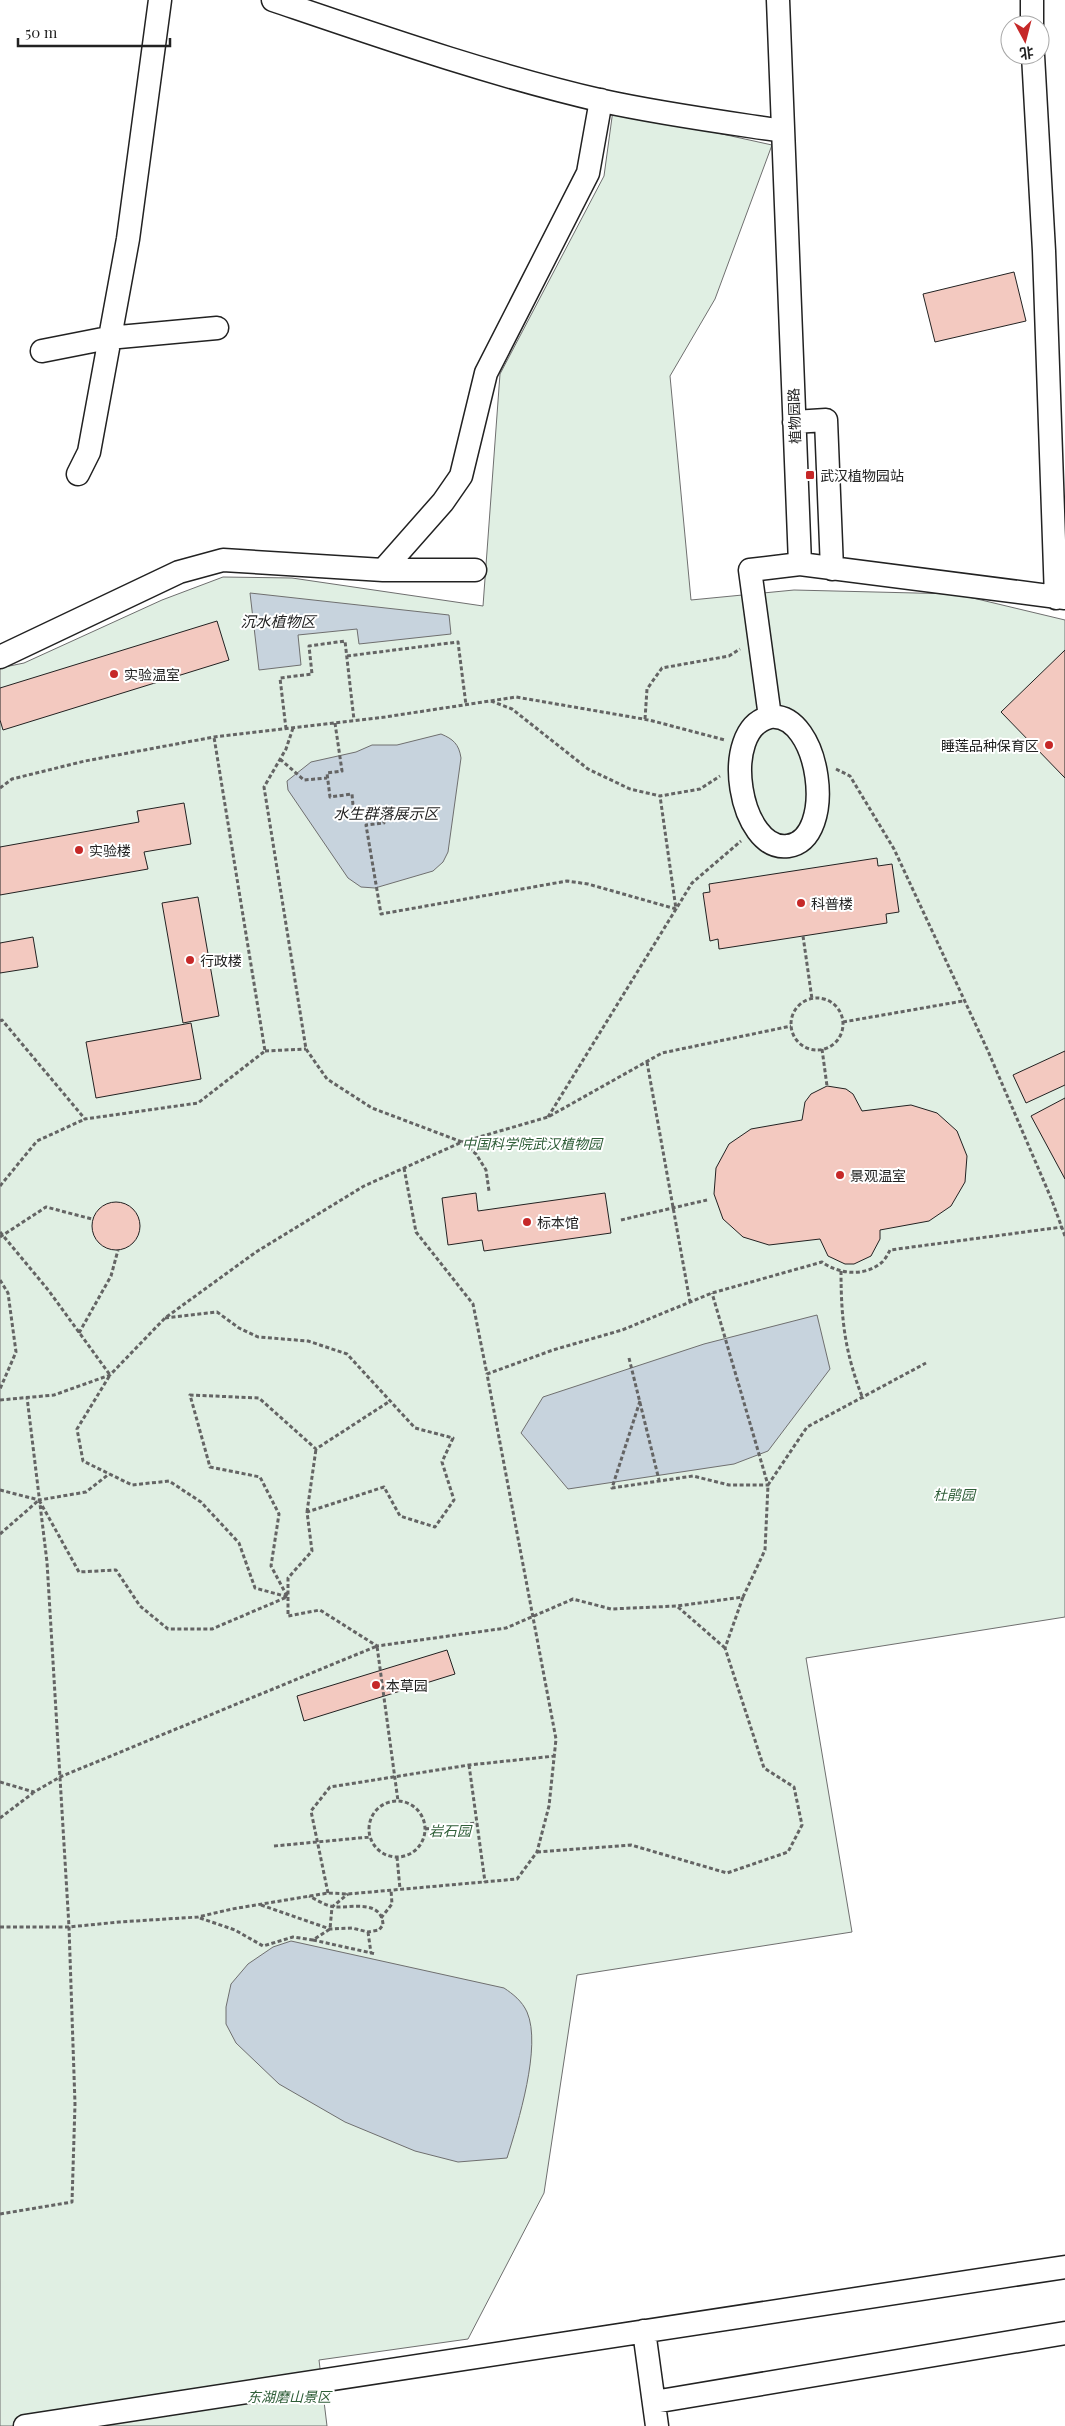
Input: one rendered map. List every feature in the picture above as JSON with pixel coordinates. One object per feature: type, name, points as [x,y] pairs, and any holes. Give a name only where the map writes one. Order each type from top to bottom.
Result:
[{"type":"street","points":[[78,474],[89,452],[108,338],[128,239],[160,0]]},
{"type":"street","points":[[274,0],[424,51],[505,75],[601,100],[691,118],[783,131]]},
{"type":"street","name":"植物园路","points":[[778,0],[800,564]]},
{"type":"street","points":[[1032,0],[1032,15]]},
{"type":"street","points":[[770,717],[750,570],[800,564],[1060,598],[1034,65]]},
{"type":"street","points":[[382,570],[443,502],[461,476],[486,373],[588,174],[601,100]]},
{"type":"street","points":[[42,351],[108,338],[217,328]]},
{"type":"street","points":[[794,422],[826,420],[832,569]]},
{"type":"street","points":[[0,657],[179,572],[223,560],[382,570],[475,570]]},
{"type":"street","points":[[770,717],[784,718],[800,730],[814,764],[817,804],[813,827],[799,843],[790,846],[773,845],[760,836],[756,828],[749,815],[741,786],[741,756],[748,731],[754,723],[770,717]]},
{"type":"street","points":[[25,2426],[1065,2267]]},
{"type":"street","points":[[644,2332],[656,2426]]},
{"type":"street","points":[[654,2402],[1065,2333]]},
{"type":"path","points":[[645,719],[647,689],[662,668],[729,656],[759,636]]},
{"type":"path","points":[[286,729],[280,678],[312,674],[309,646],[345,641],[354,720]]},
{"type":"path","points":[[347,656],[458,642],[466,704]]},
{"type":"path","points":[[0,788],[12,779],[85,761],[214,738],[516,697],[645,719],[731,742]]},
{"type":"path","points":[[490,701],[512,709],[588,769],[630,789],[660,796],[700,789],[722,774]]},
{"type":"path","points":[[335,723],[342,771],[327,773],[330,797],[352,794],[354,817],[383,813],[384,823],[366,826],[381,914],[567,881],[588,884],[676,909]]},
{"type":"path","points":[[293,728],[286,749],[264,787],[306,1049],[327,1079],[372,1108],[462,1142],[476,1154],[486,1170],[489,1191]]},
{"type":"path","points":[[214,738],[265,1051]]},
{"type":"path","points":[[280,759],[304,780],[327,778]]},
{"type":"path","points":[[828,764],[850,776],[894,850],[988,1051],[1065,1236]]},
{"type":"path","points":[[660,796],[676,909]]},
{"type":"path","points":[[548,1117],[692,883],[756,828]]},
{"type":"path","points":[[803,936],[812,999]]},
{"type":"path","points":[[812,999],[830,1002],[837,1007],[843,1022],[842,1031],[838,1039],[832,1045],[822,1049],[806,1048],[799,1042],[791,1026],[792,1015],[797,1008],[804,1002],[812,999]]},
{"type":"path","points":[[843,1022],[963,1001]]},
{"type":"path","points":[[0,1020],[45,1068],[85,1119]]},
{"type":"path","points":[[288,1597],[256,1588],[239,1542],[201,1502],[169,1481],[132,1485],[82,1461],[76,1429],[110,1375],[165,1318],[256,1252],[364,1186],[462,1142],[548,1117],[662,1053],[791,1026]]},
{"type":"path","points":[[0,1186],[37,1140],[85,1119],[198,1103],[265,1051],[306,1049]]},
{"type":"path","points":[[822,1049],[827,1086]]},
{"type":"path","points":[[647,1062],[690,1302]]},
{"type":"path","points":[[0,1928],[69,1927],[198,1917],[328,1892],[348,1894],[517,1879],[537,1852],[549,1806],[556,1739],[473,1304],[416,1232],[404,1168]]},
{"type":"path","points":[[620,1220],[707,1200]]},
{"type":"path","points":[[92,1219],[46,1208],[1,1235],[49,1291],[110,1375]]},
{"type":"path","points":[[486,1374],[553,1350],[622,1330],[712,1293],[822,1262],[833,1270],[858,1273],[880,1263],[890,1250],[1062,1227]]},
{"type":"path","points":[[79,1333],[111,1276],[118,1250]]},
{"type":"path","points":[[841,1271],[841,1314],[849,1358],[863,1399]]},
{"type":"path","points":[[0,1280],[8,1293],[16,1352],[0,1389]]},
{"type":"path","points":[[712,1293],[768,1485],[766,1550],[743,1597],[724,1648]]},
{"type":"path","points":[[165,1318],[217,1312],[239,1328],[258,1337],[308,1341],[348,1354],[415,1428],[453,1438],[442,1462],[454,1500],[435,1527],[400,1516],[384,1487],[307,1512]]},
{"type":"path","points":[[629,1358],[659,1480]]},
{"type":"path","points":[[768,1485],[807,1428],[926,1363]]},
{"type":"path","points":[[0,1400],[54,1395],[110,1375]]},
{"type":"path","points":[[288,1597],[271,1566],[279,1514],[260,1478],[210,1467],[190,1395],[259,1398],[316,1449]]},
{"type":"path","points":[[0,2214],[72,2202],[75,2104],[69,1927],[47,1562],[27,1397]]},
{"type":"path","points":[[377,1646],[320,1610],[288,1616],[288,1578],[312,1551],[307,1512],[316,1449],[390,1401]]},
{"type":"path","points":[[640,1401],[612,1488],[693,1476],[729,1485],[768,1485]]},
{"type":"path","points":[[0,1490],[39,1500],[86,1492],[109,1474]]},
{"type":"path","points":[[0,1534],[39,1500]]},
{"type":"path","points":[[39,1500],[79,1572],[116,1570],[140,1606],[168,1628],[212,1629],[288,1597]]},
{"type":"path","points":[[0,1818],[34,1792],[60,1777],[377,1646],[506,1628],[573,1599],[611,1609],[678,1606],[743,1597]]},
{"type":"path","points":[[537,1852],[631,1845],[727,1873],[788,1852],[802,1825],[794,1787],[764,1768],[724,1648],[678,1606]]},
{"type":"path","points":[[377,1646],[398,1800]]},
{"type":"path","points":[[328,1892],[311,1811],[330,1787],[469,1765],[555,1756]]},
{"type":"path","points":[[469,1765],[485,1882]]},
{"type":"path","points":[[0,1782],[34,1792]]},
{"type":"path","points":[[398,1800],[408,1802],[416,1808],[422,1815],[425,1829],[422,1843],[415,1850],[397,1857],[381,1851],[370,1837],[370,1819],[381,1805],[398,1800]]},
{"type":"path","points":[[425,1829],[477,1823]]},
{"type":"path","points":[[274,1846],[370,1837]]},
{"type":"path","points":[[397,1857],[400,1890]]},
{"type":"path","points":[[381,1918],[392,1904],[391,1890]]},
{"type":"path","points":[[330,1929],[332,1907],[348,1894]]},
{"type":"path","points":[[259,1904],[330,1929],[352,1928],[368,1932],[379,1930],[383,1925],[381,1918],[365,1905],[332,1907],[309,1896]]},
{"type":"path","points":[[198,1917],[235,1930],[263,1946],[293,1937],[376,1954]]},
{"type":"path","points":[[313,1940],[330,1929]]},
{"type":"path","points":[[368,1932],[371,1953]]},
{"type":"green space","name":"中国科学院武汉植物园","points":[[613,110],[772,145],[715,299],[670,376],[691,600],[794,590],[956,594],[1065,620],[1065,1617],[806,1658],[852,1932],[577,1975],[544,2193],[468,2339],[319,2360],[327,2426],[0,2426],[0,668],[24,663],[162,600],[223,577],[292,578],[483,606],[500,374],[604,176]]},
{"type":"water","name":"沉水植物区","points":[[250,593],[449,615],[451,634],[359,644],[357,629],[298,635],[301,665],[259,670]]},
{"type":"water","name":"水生群落展示区","points":[[441,734],[455,743],[461,758],[448,852],[443,862],[433,871],[375,888],[361,887],[348,878],[288,790],[287,781],[311,762],[356,752],[372,745],[397,745]]},
{"type":"water","points":[[817,1315],[830,1369],[768,1451],[734,1464],[568,1489],[521,1433],[543,1397],[704,1344]]},
{"type":"water","points":[[291,1941],[504,1988],[523,2004],[531,2027],[530,2064],[527,2085],[507,2158],[458,2162],[415,2151],[345,2122],[279,2084],[236,2043],[226,2024],[226,2007],[231,1984],[248,1964],[273,1947]]},
{"type":"building","points":[[1014,272],[1026,321],[935,342],[923,294]]},
{"type":"building","name":"实验温室","points":[[217,621],[229,660],[3,730],[0,720],[0,688]]},
{"type":"building","name":"睡莲品种保育区","points":[[1065,650],[1065,778],[1001,712]]},
{"type":"building","name":"实验楼","points":[[184,803],[191,844],[144,852],[148,869],[0,895],[0,847],[139,822],[137,811]]},
{"type":"building","name":"科普楼","points":[[877,858],[878,866],[892,864],[899,912],[886,914],[887,923],[719,949],[718,939],[710,941],[703,893],[710,892],[709,884]]},
{"type":"building","name":"行政楼","points":[[198,897],[219,1016],[183,1023],[162,903]]},
{"type":"building","points":[[33,937],[38,967],[0,973],[0,943]]},
{"type":"building","points":[[191,1023],[201,1079],[96,1098],[86,1042]]},
{"type":"building","points":[[1065,1051],[1065,1085],[1026,1103],[1013,1075]]},
{"type":"building","name":"景观温室","points":[[827,1086],[846,1089],[853,1094],[862,1111],[911,1105],[937,1113],[957,1131],[967,1156],[965,1182],[951,1206],[929,1221],[880,1230],[880,1239],[871,1256],[854,1264],[845,1264],[828,1256],[820,1239],[769,1245],[743,1237],[723,1219],[714,1194],[716,1168],[729,1144],[751,1129],[802,1120],[805,1102],[811,1094]]},
{"type":"building","points":[[1065,1098],[1065,1179],[1031,1116]]},
{"type":"building","name":"标本馆","points":[[476,1193],[478,1211],[605,1193],[611,1233],[484,1251],[482,1240],[448,1245],[442,1198]]},
{"type":"building","points":[[111,1202],[121,1202],[133,1209],[140,1221],[140,1231],[133,1243],[121,1250],[111,1250],[103,1246],[96,1239],[92,1231],[92,1221],[96,1213],[103,1206]]},
{"type":"building","name":"本草园","points":[[447,1650],[455,1674],[304,1721],[297,1696]]},
{"type":"place","name":"武汉植物园站","points":[[810,475]]},
{"type":"place","name":"实验温室","points":[[114,674]]},
{"type":"place","name":"睡莲品种保育区","points":[[1049,745]]},
{"type":"place","name":"实验楼","points":[[79,850]]},
{"type":"place","name":"科普楼","points":[[801,903]]},
{"type":"place","name":"行政楼","points":[[190,960]]},
{"type":"place","name":"景观温室","points":[[840,1175]]},
{"type":"place","name":"标本馆","points":[[527,1222]]},
{"type":"place","name":"本草园","points":[[376,1685]]},
{"type":"park label","name":"杜鹃园","points":[[954,1494]]},
{"type":"park label","name":"岩石园","points":[[450,1830]]},
{"type":"park label","name":"东湖磨山景区","points":[[289,2396]]}]
